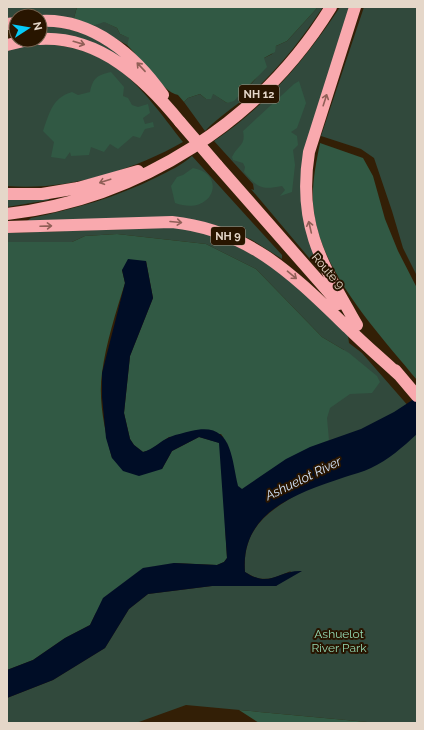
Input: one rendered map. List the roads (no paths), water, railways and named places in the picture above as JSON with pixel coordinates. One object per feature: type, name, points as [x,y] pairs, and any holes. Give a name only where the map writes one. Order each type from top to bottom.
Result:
[{"type":"highway","name":"NH 12","points":[[7,214],[50,208],[84,198],[138,178],[187,153],[241,112],[295,56],[317,29],[331,7]]},
{"type":"highway","points":[[355,7],[309,152],[305,194],[307,214],[318,253],[328,274],[357,325]]},
{"type":"highway","name":"NH 9","points":[[48,22],[66,24],[91,30],[114,44],[127,54],[153,81],[171,110]]},
{"type":"highway","points":[[48,40],[74,42],[106,54],[123,64],[171,110]]},
{"type":"highway","name":"Route 9","points":[[171,110],[417,396]]},
{"type":"highway","points":[[7,194],[42,194],[78,188],[170,162]]},
{"type":"highway","name":"NH 9","points":[[7,227],[172,222],[193,224],[220,232],[287,270],[400,376]]},
{"type":"water","name":"Ashuelot River","points":[[128,259],[146,261],[153,298],[130,356],[124,413],[130,439],[134,445],[143,452],[178,434],[205,429],[215,431],[222,436],[227,444],[231,453],[238,486],[242,489],[286,459],[310,447],[361,429],[394,412],[417,397],[417,434],[395,453],[377,465],[365,471],[327,483],[291,498],[262,519],[252,534],[246,551],[245,572],[254,577],[268,579],[293,571],[302,571],[276,586],[212,586],[148,594],[129,609],[105,648],[53,680],[7,698],[7,670],[33,660],[65,638],[90,625],[103,598],[143,568],[174,563],[217,565],[224,562],[227,558],[219,443],[199,437],[172,451],[162,469],[139,476],[123,471],[112,458],[106,438],[102,397],[102,373],[125,283],[122,270]]},
{"type":"park label","name":"Ashuelot River Park","points":[[339,641]]}]
